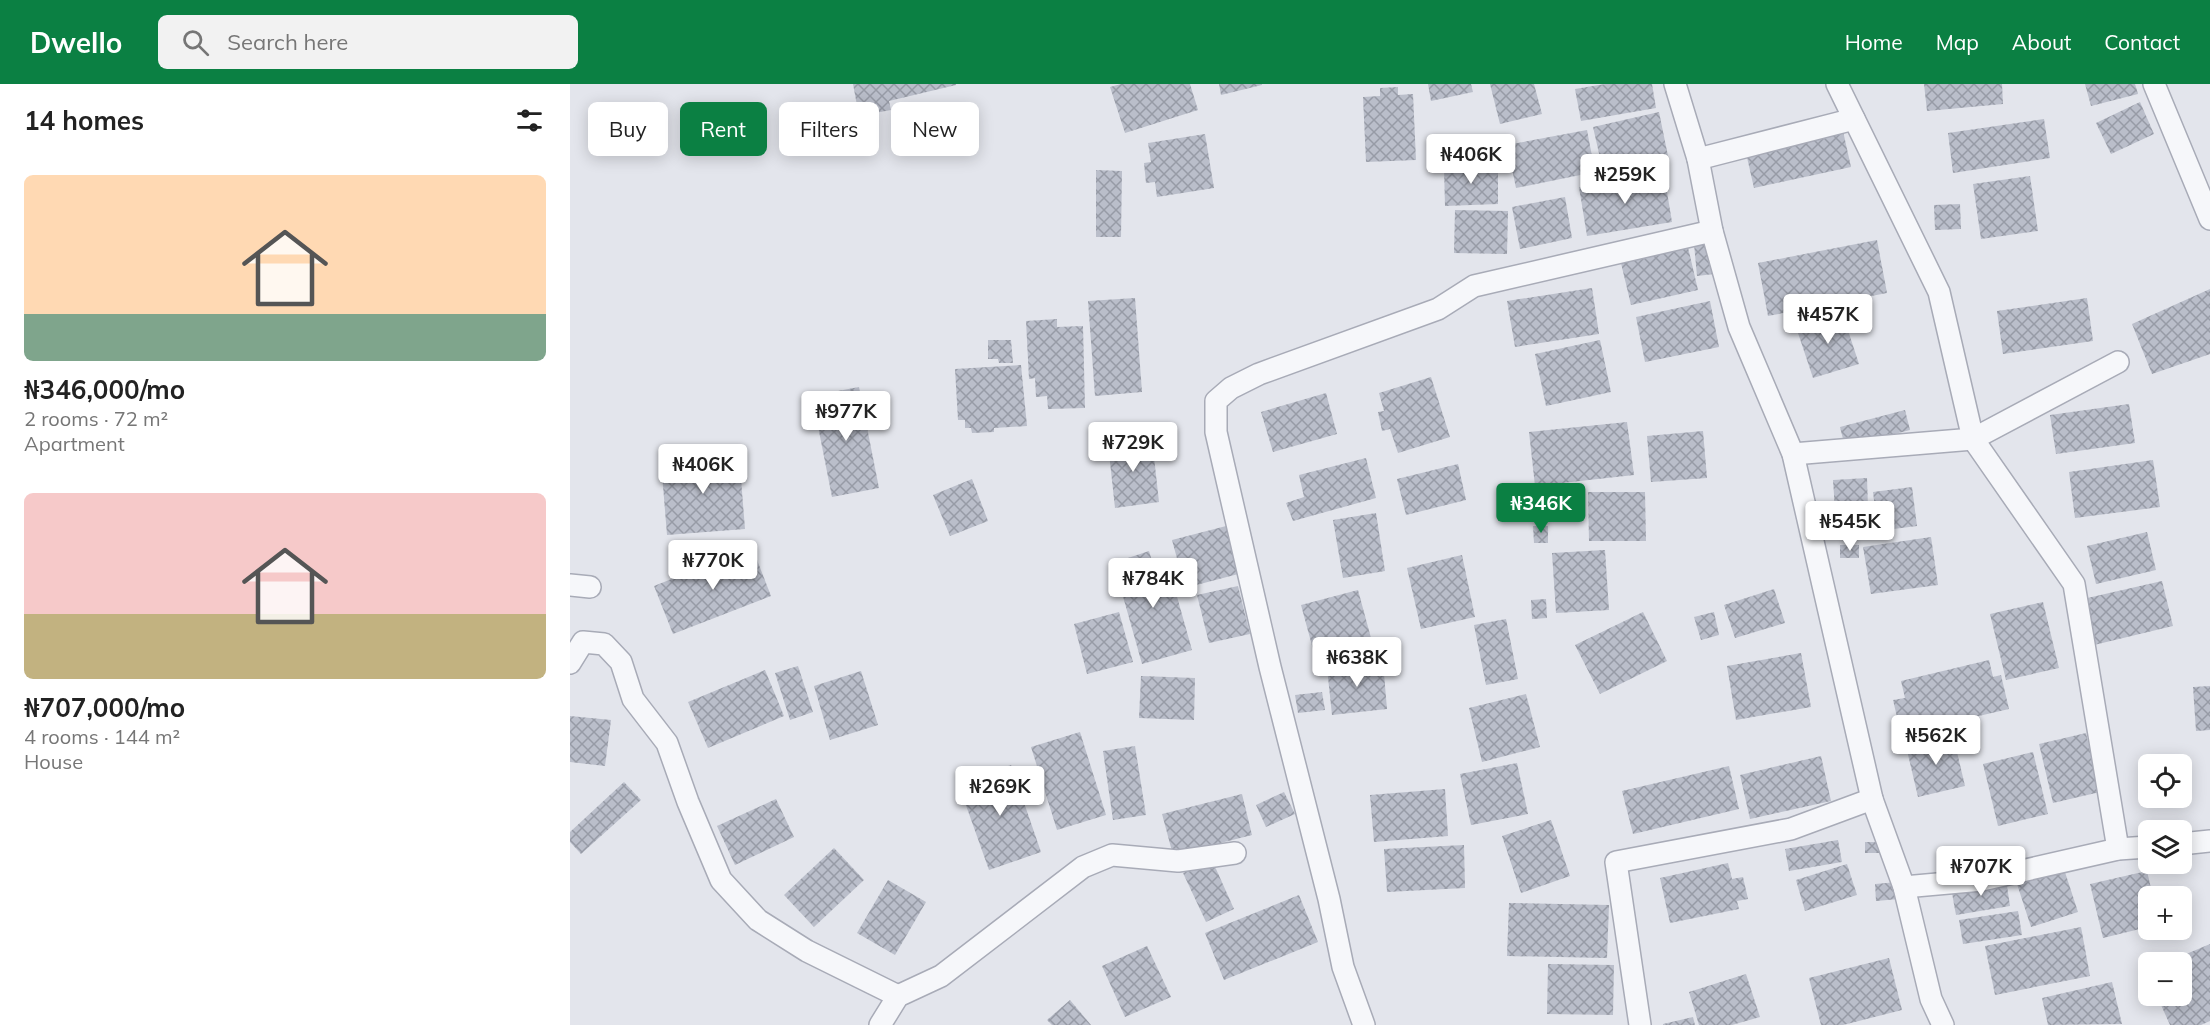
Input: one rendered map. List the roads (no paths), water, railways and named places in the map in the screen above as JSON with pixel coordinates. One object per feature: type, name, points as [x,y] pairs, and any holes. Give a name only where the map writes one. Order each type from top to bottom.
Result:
[{"type":"street","points":[[1675,84],[1698,159],[1712,231],[1739,327],[1793,454],[1872,799],[1904,887],[1931,999],[1944,1025]]},
{"type":"street","points":[[1837,84],[1939,292],[1974,439],[2074,584],[2118,849]]},
{"type":"street","points":[[2154,84],[2210,219]]},
{"type":"street","points":[[1698,159],[1854,119]]},
{"type":"street","points":[[1364,1025],[1343,967],[1329,899],[1270,667],[1216,432],[1216,401],[1231,388],[1259,374],[1438,309],[1474,286],[1712,231]]},
{"type":"street","points":[[1793,454],[1974,439],[2118,362]]},
{"type":"street","points":[[570,663],[583,642],[604,644],[621,662],[633,699],[668,743],[688,802],[721,880],[758,920],[807,951],[898,996]]},
{"type":"street","points":[[1640,1025],[1616,862],[1791,829],[1872,799]]},
{"type":"street","points":[[2192,843],[2210,841]]},
{"type":"street","points":[[1904,887],[1982,880],[2118,849],[2138,848]]},
{"type":"street","points":[[880,1025],[898,996],[941,976],[1083,867],[1113,855],[1178,861],[1235,853]]}]
